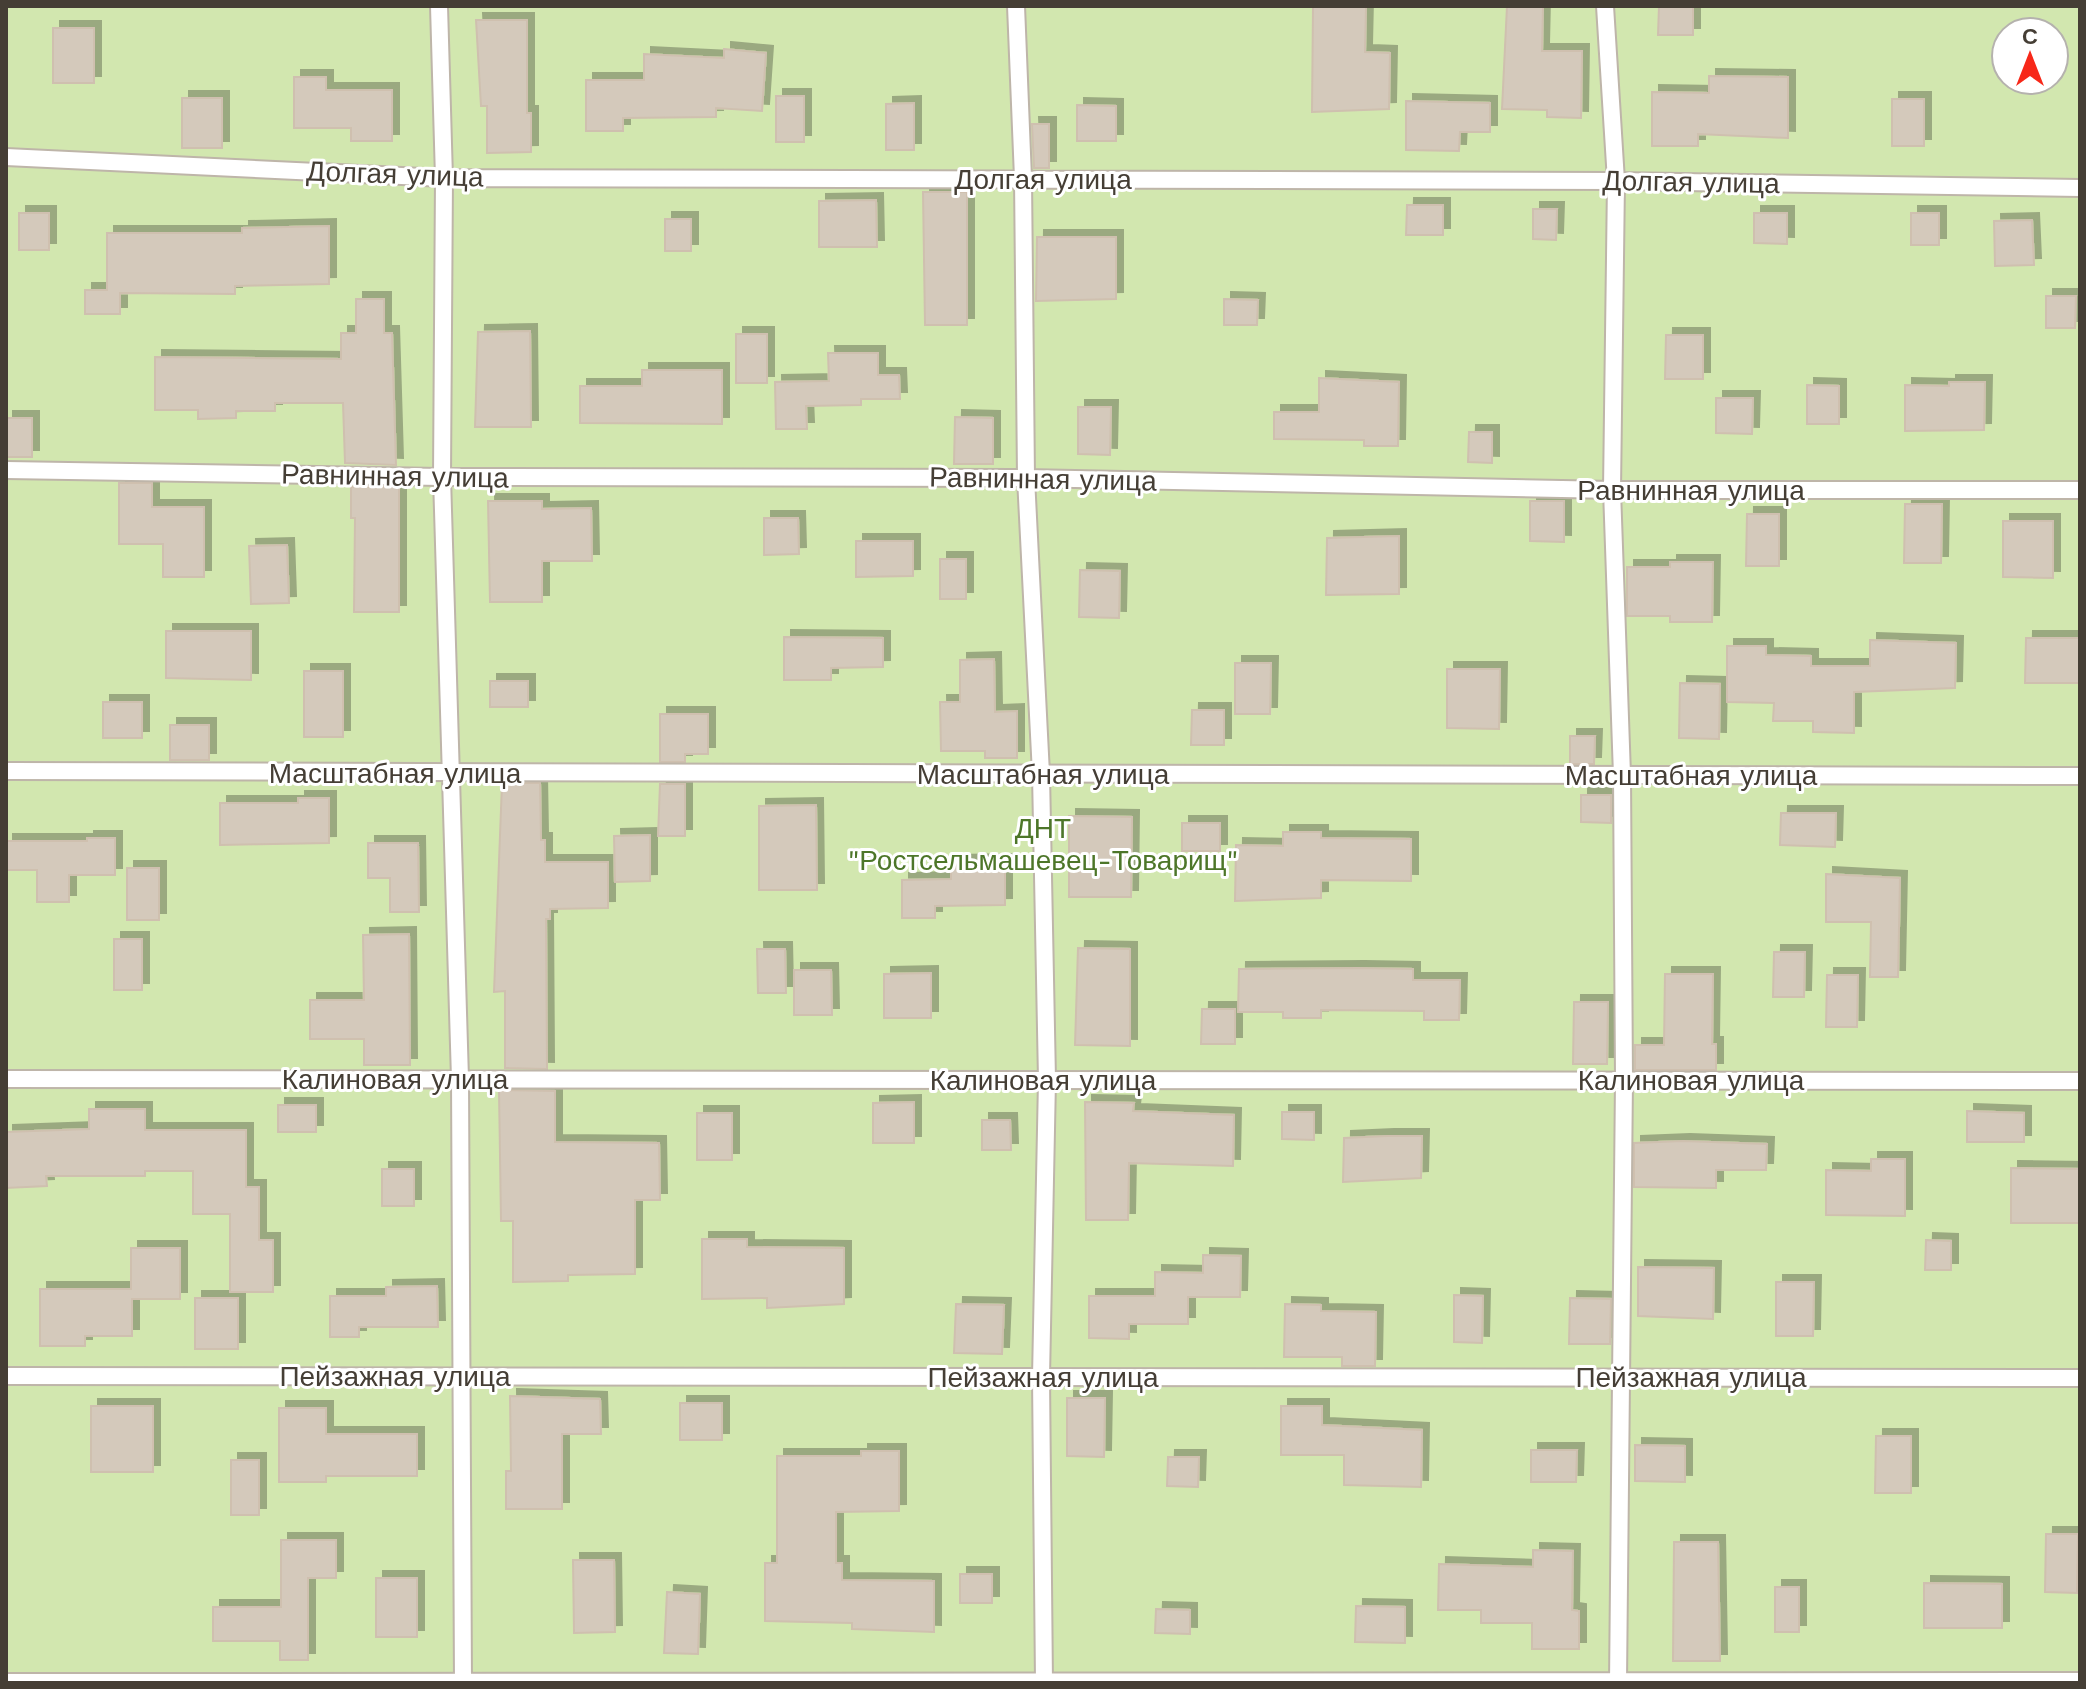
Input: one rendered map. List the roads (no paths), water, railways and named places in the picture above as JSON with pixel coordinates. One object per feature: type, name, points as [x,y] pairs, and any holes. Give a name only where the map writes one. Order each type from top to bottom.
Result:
[{"type":"lane","points":[[439,6],[444,178],[442,477],[454,773],[460,1079],[463,1682]]},
{"type":"lane","points":[[1016,6],[1023,178],[1026,478],[1041,774],[1047,1080],[1041,1377],[1044,1682]]},
{"type":"lane","points":[[1605,6],[1616,181],[1612,490],[1622,775],[1624,1080],[1618,1682]]},
{"type":"lane","name":"Долгая улица","points":[[6,157],[444,178],[1616,181],[2080,188]]},
{"type":"lane","name":"Равнинная улица","points":[[6,470],[442,477],[1026,478],[1612,490],[2080,490]]},
{"type":"lane","name":"Масштабная улица","points":[[6,771],[2080,776]]},
{"type":"lane","name":"Калиновая улица","points":[[6,1079],[2080,1081]]},
{"type":"lane","name":"Пейзажная улица","points":[[6,1376],[2080,1378]]},
{"type":"lane","points":[[6,1682],[2080,1681]]},
{"type":"park label","name":"ДНТ \"Ростсельмашевец-Товарищ\"","points":[[1043,844]]}]
